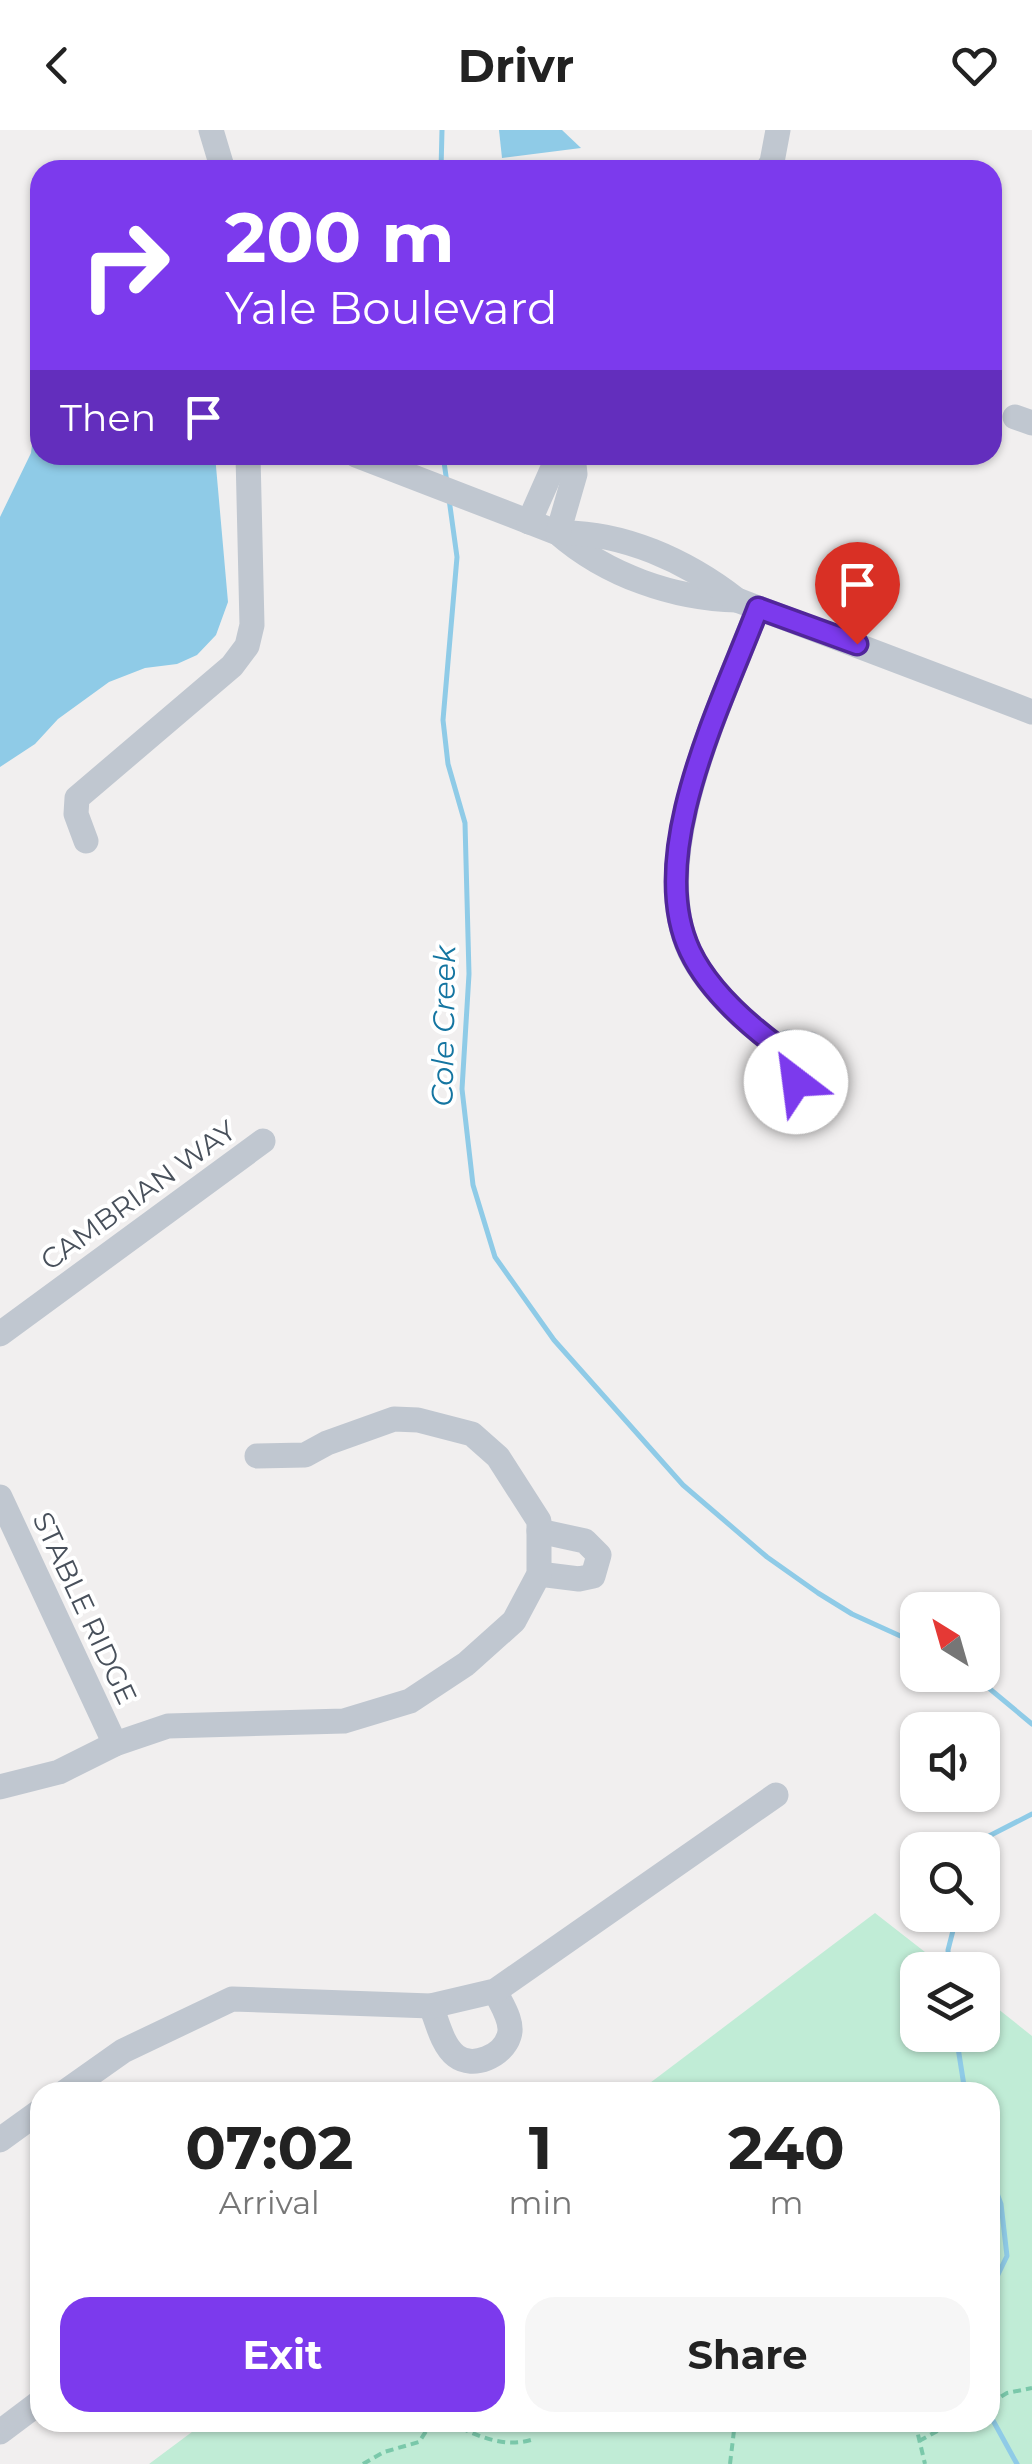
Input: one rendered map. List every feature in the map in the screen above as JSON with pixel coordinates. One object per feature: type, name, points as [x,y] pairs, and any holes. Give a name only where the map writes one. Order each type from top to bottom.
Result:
[{"type":"street","points":[[211,130],[220,160]]},
{"type":"street","points":[[772,160],[778,130]]},
{"type":"street","points":[[86,841],[76,814],[77,798],[189,706],[232,666],[247,646],[252,625],[248,465]]},
{"type":"street","points":[[380,465],[558,533],[581,553],[642,581],[702,599],[747,604],[1032,712]]},
{"type":"street","points":[[529,522],[554,465]]},
{"type":"street","points":[[558,533],[574,465]]},
{"type":"street","points":[[747,604],[687,795],[677,868],[677,906],[690,952],[722,997],[777,1046]]},
{"type":"street","name":"CAMBRIAN WAY","points":[[0,1334],[264,1140]]},
{"type":"street","points":[[0,1787],[58,1772],[115,1744],[168,1726],[344,1721],[410,1701],[466,1664],[514,1620],[540,1574],[539,1522],[498,1457],[472,1434],[418,1420],[394,1419],[305,1455],[257,1456]]},
{"type":"street","name":"STABLE RIDGE","points":[[0,1497],[115,1744]]},
{"type":"street","points":[[539,1531],[585,1541],[599,1555],[593,1576],[579,1579],[540,1574]]},
{"type":"street","points":[[79,2082],[123,2051],[232,1999],[431,2006],[495,1991],[776,1795]]},
{"type":"street","points":[[431,2006],[442,2036],[455,2056],[469,2062],[482,2061],[498,2052],[509,2037],[510,2022],[495,1991]]},
{"type":"street","points":[[0,2140],[30,2118]]},
{"type":"street","points":[[0,2432],[30,2410]]},
{"type":"path","points":[[1000,2396],[1032,2388]]},
{"type":"path","points":[[363,2464],[384,2452],[419,2442],[426,2432]]},
{"type":"path","points":[[472,2432],[496,2442],[516,2444],[534,2438]]},
{"type":"path","points":[[730,2464],[734,2432]]},
{"type":"path","points":[[917,2432],[925,2464]]},
{"type":"path","points":[[918,2441],[935,2432]]},
{"type":"green space","points":[[875,1913],[925,1952],[900,1952],[900,2052],[1000,2052],[1000,2011],[1032,2036],[1032,2464],[149,2464],[192,2432],[1000,2432],[1000,2082],[651,2082]]},
{"type":"water","points":[[499,130],[562,130],[581,148],[502,158]]},
{"type":"water","points":[[30,455],[30,465],[216,465],[228,602],[216,635],[197,655],[109,682],[58,719],[35,744],[0,767],[0,517]]},
{"type":"waterway","name":"Cole Creek","points":[[441,160],[442,130]]},
{"type":"waterway","name":"Cole Creek","points":[[444,465],[447,483]]},
{"type":"waterway","name":"Cole Creek","points":[[449,499],[457,557],[443,720],[448,764],[465,823],[469,974],[462,1089],[473,1185],[495,1257],[554,1340],[683,1485],[767,1557],[818,1593],[900,1636]]},
{"type":"waterway","name":"Cole Creek","points":[[993,1692],[1032,1724]]},
{"type":"waterway","name":"Cole Creek","points":[[997,1832],[1032,1814]]},
{"type":"waterway","name":"Cole Creek","points":[[948,1952],[953,1932]]},
{"type":"waterway","name":"Cole Creek","points":[[959,2052],[963,2082]]},
{"type":"waterway","name":"Cole Creek","points":[[1000,2201],[1007,2256],[1000,2270]]},
{"type":"waterway","name":"Cole Creek","points":[[999,2432],[1017,2464]]},
{"type":"route","points":[[796,1082],[783,1072],[776,1059],[777,1046],[722,997],[690,952],[677,906],[677,868],[687,795],[758,608],[857,644]]}]
